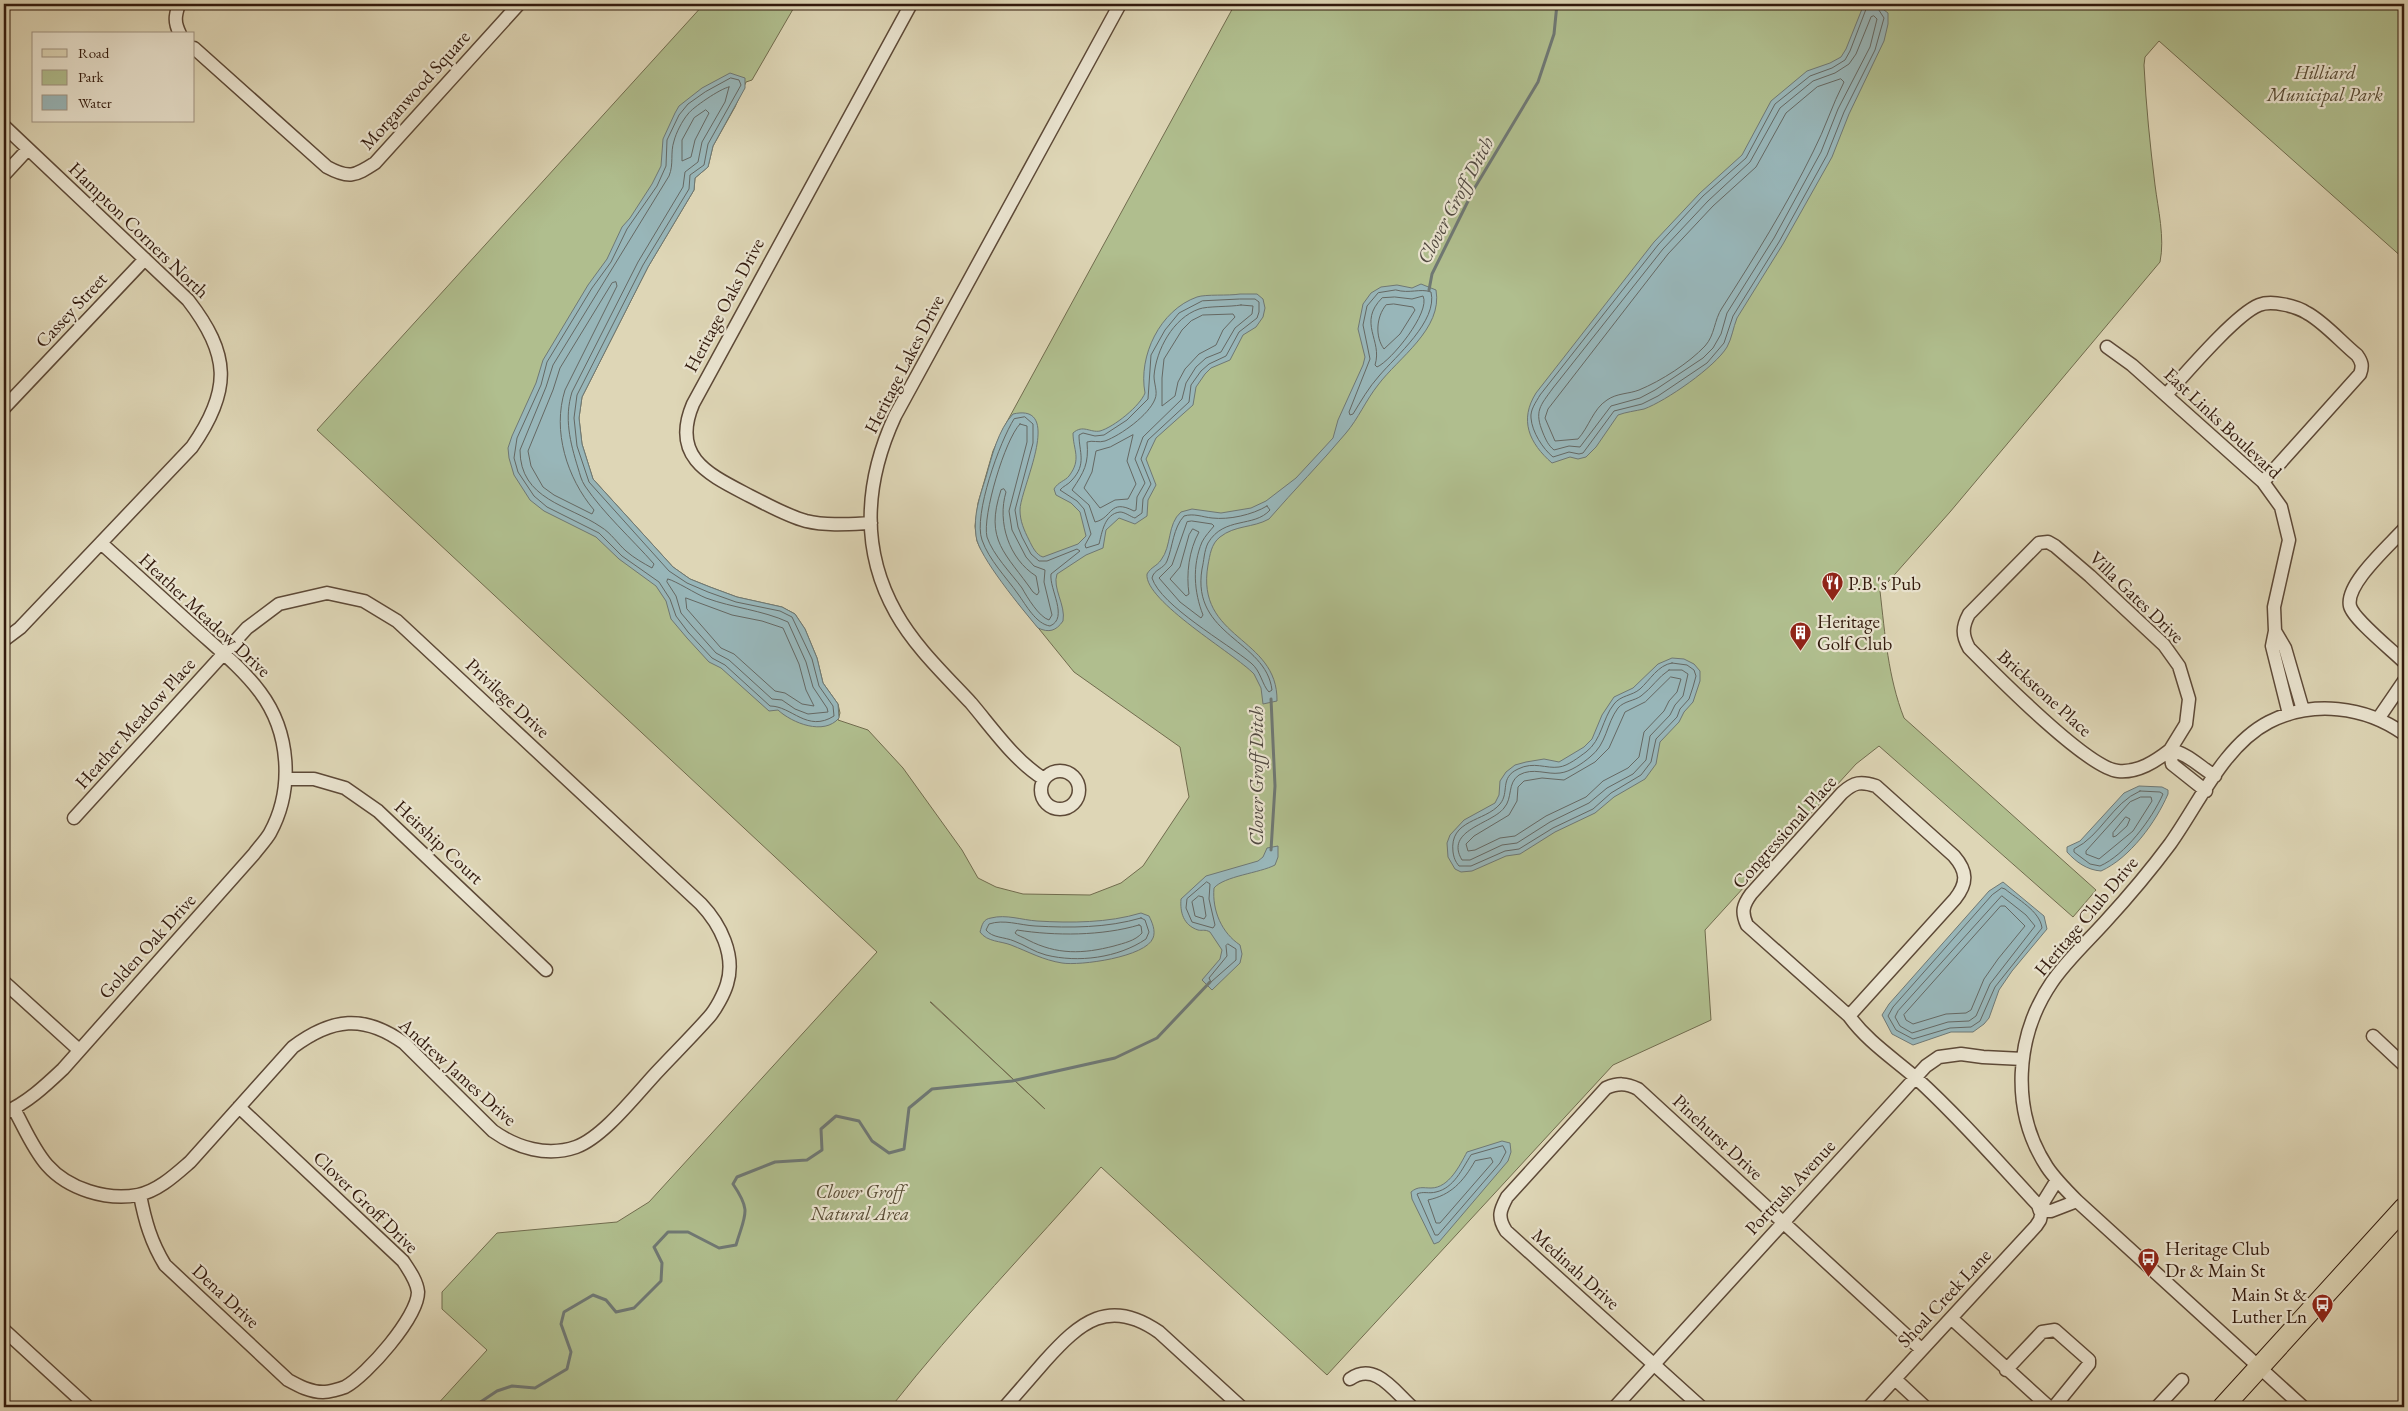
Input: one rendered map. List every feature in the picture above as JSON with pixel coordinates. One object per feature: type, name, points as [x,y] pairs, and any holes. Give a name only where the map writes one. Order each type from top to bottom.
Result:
[{"type":"main road","points":[[2223,1407],[2404,1208]]},
{"type":"street","points":[[179,32],[175,24],[175,14],[180,4]]},
{"type":"street","name":"Morganwood Square","points":[[195,49],[326,168],[342,175],[357,175],[375,163],[519,4]]},
{"type":"street","name":"Heritage Oaks Drive","points":[[871,523],[839,525],[806,521],[777,509],[715,478],[694,459],[688,446],[687,418],[692,404],[910,4]]},
{"type":"street","name":"Heritage Lakes Drive","points":[[1044,779],[1017,755],[906,628],[896,613],[879,573],[871,523],[872,492],[875,470],[895,416],[1120,4]]},
{"type":"street","name":"Hampton Corners North","points":[[4,126],[188,300],[204,320],[216,346],[221,373],[218,400],[209,423],[192,447],[20,628],[4,640]]},
{"type":"street","points":[[4,174],[28,149]]},
{"type":"street","name":"Cassey Street","points":[[4,408],[145,259]]},
{"type":"street","points":[[2166,395],[2195,363],[2248,311],[2261,304],[2278,304],[2307,313],[2357,355],[2361,360],[2360,374],[2262,482]]},
{"type":"street","name":"East Links Boulevard","points":[[2107,347],[2132,365],[2262,482],[2280,507],[2289,540],[2274,607],[2275,631],[2272,646],[2289,714]]},
{"type":"street","points":[[2404,529],[2356,583],[2350,594],[2350,608],[2404,662]]},
{"type":"street","name":"Villa Gates Drive","points":[[1998,583],[2032,548],[2039,543],[2048,542],[2090,576],[2164,645],[2179,666],[2189,699],[2186,724],[2170,750]]},
{"type":"street","name":"Heather Meadow Drive","points":[[101,543],[223,654],[260,692],[275,719],[285,748],[286,779]]},
{"type":"street","name":"Brickstone Place","points":[[1998,583],[1969,614],[1963,625],[1963,638],[1969,648],[1998,677],[2079,751],[2105,768],[2119,771],[2134,770],[2155,762],[2170,750]]},
{"type":"street","name":"Privilege Drive","points":[[223,654],[247,628],[280,604],[327,593],[364,602],[397,621],[701,904],[714,918],[727,948]]},
{"type":"street","name":"East Links Boulevard","points":[[2275,631],[2285,648],[2303,710]]},
{"type":"street","name":"Heather Meadow Place","points":[[74,818],[223,654]]},
{"type":"street","points":[[2378,719],[2404,682]]},
{"type":"street","name":"Heritage Club Drive","points":[[2303,1407],[2077,1201],[2057,1180],[2034,1142],[2027,1122],[2022,1084],[2024,1041],[2031,1020],[2051,982],[2124,901],[2169,844],[2215,776],[2232,754],[2256,730],[2289,714],[2303,710],[2322,709],[2349,711],[2378,719],[2404,734]]},
{"type":"street","points":[[2206,791],[2172,764],[2170,750],[2182,752],[2199,767],[2215,776]]},
{"type":"street","name":"Heirship Court","points":[[286,779],[314,779],[345,788],[378,811],[546,970]]},
{"type":"street","name":"Golden Oak Drive","points":[[9,1111],[40,1090],[79,1050],[254,854],[270,833],[279,810],[286,779]]},
{"type":"street","name":"Congressional Place","points":[[1849,1016],[1955,899],[1962,890],[1966,879],[1963,866],[1954,856],[1876,786],[1864,782],[1852,784],[1842,793],[1751,894],[1744,903],[1743,915],[1747,925],[1849,1016],[1857,1027],[1915,1077],[2031,1198],[2040,1211]]},
{"type":"street","name":"Andrew James Drive","points":[[9,1111],[47,1165],[66,1181],[90,1192],[117,1196],[140,1195],[174,1177],[190,1162],[299,1042],[310,1034],[328,1026],[349,1022],[368,1024],[387,1031],[404,1043],[493,1131],[508,1141],[541,1152],[576,1147],[606,1127],[710,1016],[727,984],[730,966],[727,948]]},
{"type":"street","points":[[4,982],[79,1050]]},
{"type":"street","points":[[2373,1036],[2404,1065]]},
{"type":"street","name":"Portrush Avenue","points":[[1615,1407],[1915,1077],[1939,1057],[1961,1054],[1983,1058],[2023,1059]]},
{"type":"street","name":"Pinehurst Drive","points":[[1554,1146],[1606,1088],[1618,1083],[1630,1085],[1638,1089],[1922,1349]]},
{"type":"street","name":"Clover Groff Drive","points":[[239,1108],[403,1261],[412,1274],[418,1290],[416,1306],[404,1327],[362,1373],[345,1387],[324,1393]]},
{"type":"street","name":"Medinah Drive","points":[[1554,1146],[1507,1197],[1500,1211],[1500,1221],[1506,1231],[1701,1407]]},
{"type":"street","name":"Shoal Creek Lane","points":[[1869,1407],[2036,1226],[2040,1220],[2040,1211],[2057,1180]]},
{"type":"street","name":"Dena Drive","points":[[140,1195],[145,1224],[152,1244],[165,1265],[288,1380],[305,1389],[324,1393]]},
{"type":"street","points":[[2040,1211],[2051,1211],[2077,1201]]},
{"type":"street","points":[[1005,1407],[1066,1337],[1097,1317],[1113,1314],[1130,1316],[1145,1322],[1159,1332],[1241,1407]]},
{"type":"street","points":[[1951,1318],[2006,1370],[2049,1407]]},
{"type":"street","points":[[4,1330],[88,1407]]},
{"type":"street","points":[[2006,1370],[2042,1332],[2054,1330],[2089,1360],[2089,1364],[2054,1407]]},
{"type":"street","points":[[1350,1379],[1358,1373],[1367,1372],[1376,1375],[1412,1407]]},
{"type":"street","points":[[1895,1379],[1925,1407]]},
{"type":"street","points":[[2157,1407],[2182,1380]]},
{"type":"green space","name":"Heritage Golf Club","points":[[704,4],[796,4],[752,80],[746,82],[735,107],[713,146],[708,167],[695,178],[694,190],[648,267],[582,397],[579,418],[582,444],[593,479],[673,567],[690,579],[737,597],[782,607],[795,614],[805,629],[817,658],[823,683],[838,704],[840,713],[838,720],[868,730],[903,768],[962,850],[978,878],[996,887],[1023,894],[1090,895],[1121,883],[1143,866],[1189,797],[1180,747],[1074,672],[1018,603],[980,548],[975,526],[978,503],[993,451],[1003,429],[1235,4],[2404,4],[2404,259],[2159,41],[2145,57],[2144,65],[2150,140],[2162,243],[2160,262],[1950,512],[1880,591],[1894,687],[1904,718],[2096,890],[2073,917],[1879,746],[1856,764],[1705,930],[1711,1020],[1613,1065],[1327,1375],[1101,1167],[968,1315],[891,1407],[435,1407],[487,1350],[442,1309],[442,1292],[497,1233],[617,1222],[649,1202],[877,952],[317,430]],"holes":[[[930,1002],[931,1002],[1045,1109]]]},
{"type":"water","points":[[1864,4],[1876,4],[1888,13],[1888,24],[1884,41],[1849,114],[1832,157],[1783,244],[1737,318],[1727,347],[1712,364],[1665,399],[1644,409],[1618,415],[1596,447],[1586,457],[1578,459],[1570,457],[1552,463],[1537,447],[1529,431],[1528,413],[1536,393],[1654,242],[1700,193],[1742,155],[1771,101],[1807,71],[1841,57]]},
{"type":"water","points":[[730,73],[745,78],[745,88],[713,146],[708,167],[695,178],[694,190],[648,267],[582,397],[579,418],[582,444],[593,479],[673,567],[690,579],[710,587],[737,597],[782,607],[795,614],[805,629],[817,658],[823,683],[838,704],[839,718],[825,726],[808,726],[791,719],[778,710],[769,711],[721,668],[709,662],[671,619],[666,601],[656,586],[619,559],[596,537],[544,511],[530,500],[514,475],[509,458],[508,448],[512,436],[536,383],[543,360],[588,285],[607,259],[622,227],[652,184],[661,166],[663,139],[679,106],[702,88]]},
{"type":"water","points":[[1421,284],[1436,290],[1433,318],[1417,342],[1378,385],[1350,428],[1269,519],[1226,533],[1217,540],[1211,550],[1207,590],[1213,609],[1224,624],[1265,663],[1274,680],[1277,701],[1263,704],[1261,688],[1254,674],[1192,627],[1160,598],[1150,585],[1147,574],[1164,554],[1171,529],[1181,512],[1192,509],[1221,513],[1251,508],[1266,501],[1296,478],[1333,438],[1338,420],[1363,365],[1365,357],[1358,329],[1363,304],[1371,293],[1381,287],[1397,285],[1412,288]]},
{"type":"water","points":[[1257,294],[1263,299],[1265,308],[1263,317],[1256,327],[1243,335],[1230,360],[1211,368],[1205,374],[1196,387],[1193,405],[1156,438],[1146,459],[1156,485],[1148,500],[1147,516],[1135,524],[1119,518],[1106,530],[1103,548],[1086,555],[1057,574],[1056,585],[1063,609],[1063,621],[1052,630],[1038,628],[1012,596],[984,556],[976,536],[975,521],[979,498],[993,452],[1003,428],[1013,414],[1028,414],[1036,421],[1038,434],[1036,450],[1020,510],[1023,525],[1034,550],[1043,557],[1078,544],[1086,536],[1080,512],[1071,503],[1056,495],[1054,489],[1073,470],[1076,454],[1073,433],[1080,429],[1100,431],[1106,429],[1138,404],[1145,393],[1145,364],[1154,336],[1172,312],[1184,303],[1197,297]]},
{"type":"water","points":[[1672,658],[1684,659],[1694,664],[1700,671],[1700,681],[1693,702],[1684,712],[1679,722],[1660,742],[1656,764],[1645,779],[1614,797],[1595,813],[1555,832],[1520,854],[1506,856],[1472,871],[1461,872],[1455,869],[1448,857],[1447,843],[1450,835],[1464,820],[1495,803],[1499,795],[1500,781],[1506,772],[1515,765],[1526,762],[1544,759],[1559,762],[1584,747],[1592,739],[1602,715],[1614,697],[1633,688],[1658,664]]},
{"type":"water","points":[[2139,786],[2162,787],[2168,790],[2168,794],[2157,816],[2132,848],[2112,865],[2101,871],[2086,867],[2070,856],[2067,852],[2067,847],[2080,841],[2124,793]]},
{"type":"water","points":[[1278,846],[1278,857],[1275,865],[1226,880],[1214,888],[1215,905],[1220,921],[1228,934],[1240,945],[1242,954],[1240,963],[1212,990],[1202,980],[1220,959],[1222,950],[1210,932],[1198,930],[1189,925],[1182,913],[1181,899],[1206,876],[1258,861],[1263,857],[1267,848]]},
{"type":"water","points":[[2003,882],[2044,916],[2047,929],[2012,971],[1999,990],[1989,1018],[1973,1032],[1951,1032],[1913,1045],[1892,1034],[1882,1015],[1889,1004],[1989,891]]},
{"type":"water","points":[[1141,913],[1149,916],[1153,927],[1153,938],[1148,945],[1112,959],[1083,963],[1055,962],[1011,945],[986,938],[980,932],[985,921],[997,917],[1076,922],[1116,919]]},
{"type":"water","points":[[1502,1141],[1510,1143],[1511,1152],[1508,1161],[1439,1242],[1434,1244],[1412,1199],[1411,1192],[1418,1188],[1431,1188],[1443,1184],[1453,1175],[1467,1152]]},
{"type":"waterway","name":"Clover Groff Ditch","points":[[1429,290],[1432,274],[1474,189],[1538,82],[1554,34],[1557,4]]},
{"type":"waterway","name":"Clover Groff Ditch","points":[[1271,699],[1275,786],[1271,850]]},
{"type":"waterway","points":[[473,1407],[497,1391],[512,1386],[535,1388],[567,1369],[571,1352],[561,1324],[564,1312],[593,1295],[606,1300],[616,1312],[634,1308],[661,1281],[662,1263],[654,1247],[668,1232],[688,1232],[719,1248],[736,1245],[745,1213],[743,1201],[733,1184],[737,1177],[775,1162],[807,1160],[822,1150],[821,1129],[836,1116],[859,1121],[872,1141],[889,1153],[904,1149],[909,1108],[932,1089],[1012,1081],[1115,1058],[1157,1038],[1210,982]]},
{"type":"place","name":"P.B.'s Pub","points":[[1832,602]]},
{"type":"place","name":"Heritage Golf Club","points":[[1801,651]]},
{"type":"place","name":"Heritage Club Dr & Main St","points":[[2149,1278]]},
{"type":"place","name":"Main St & Luther Ln","points":[[2323,1324]]},
{"type":"park label","name":"Hilliard Municipal Park","points":[[2325,83]]},
{"type":"park label","name":"Clover Groff Natural Area","points":[[860,1202]]}]
